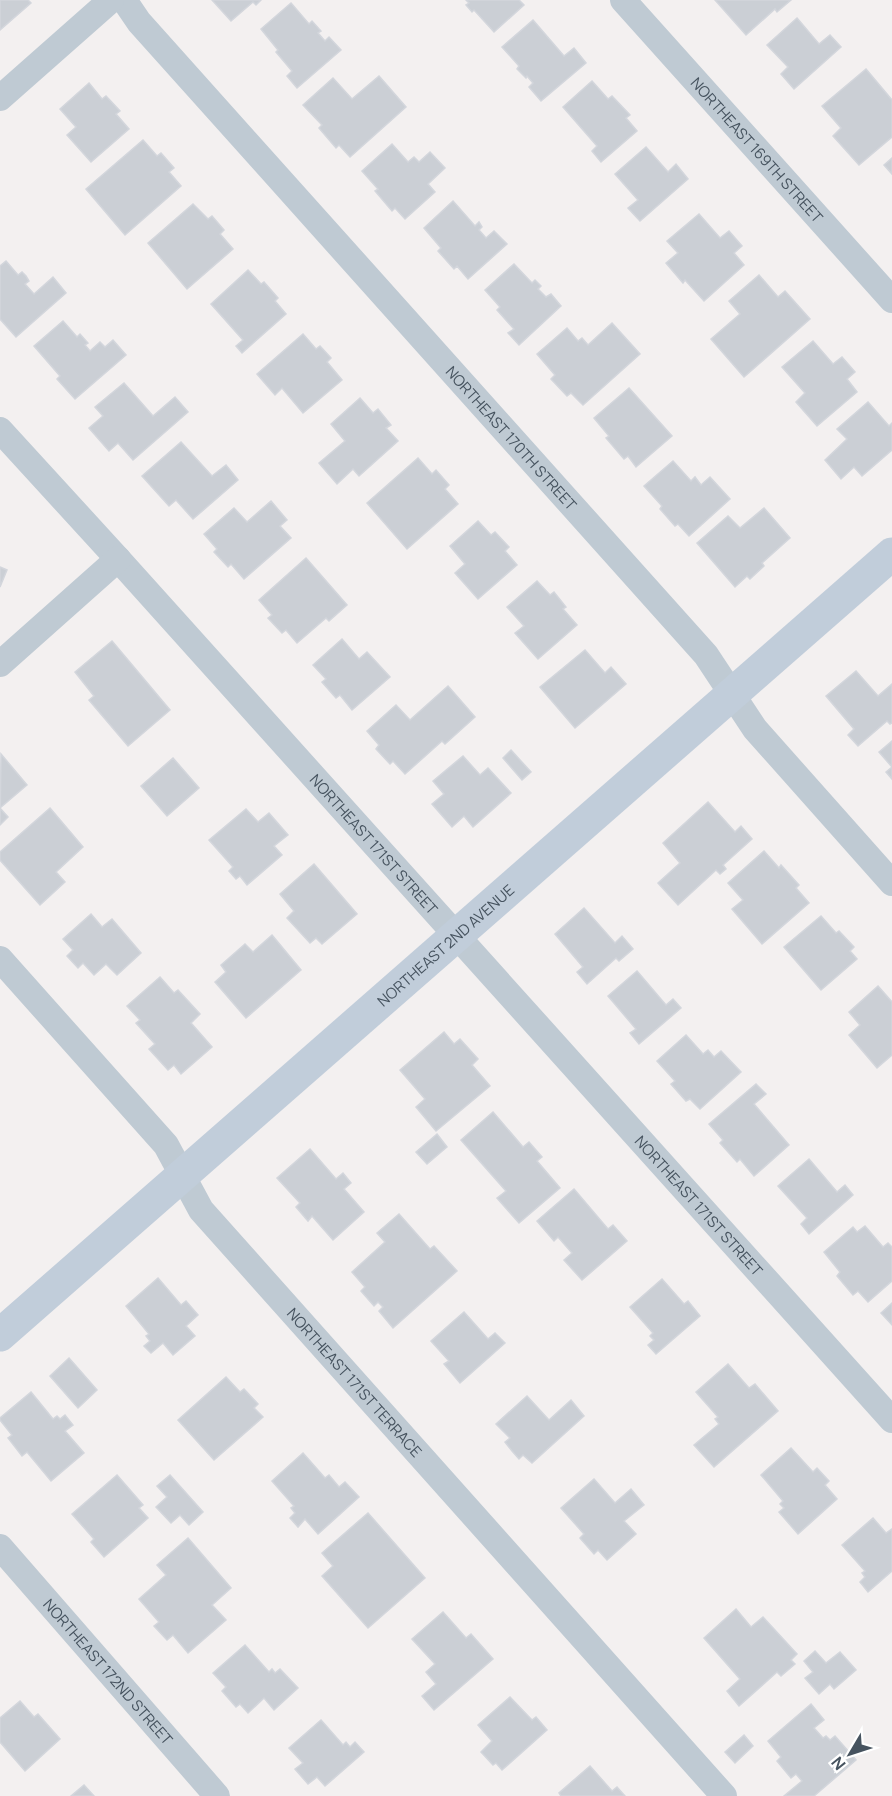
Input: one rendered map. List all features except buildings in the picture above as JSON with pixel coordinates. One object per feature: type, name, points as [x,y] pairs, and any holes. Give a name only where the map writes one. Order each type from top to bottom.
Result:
[{"type":"street","points":[[0,98],[111,0]]},
{"type":"street","name":"NORTHEAST 170TH STREET","points":[[124,0],[139,22],[706,655],[755,729],[892,883]]},
{"type":"street","name":"NORTHEAST 169TH STREET","points":[[623,0],[892,300]]},
{"type":"street","name":"NORTHEAST 171ST STREET","points":[[0,430],[892,1420]]},
{"type":"street","name":"NORTHEAST 2ND AVENUE","points":[[0,1335],[892,554]]},
{"type":"street","points":[[0,664],[118,559]]},
{"type":"street","name":"NORTHEAST 171ST TERRACE","points":[[0,959],[166,1145],[201,1210],[724,1796]]},
{"type":"street","name":"NORTHEAST 172ND STREET","points":[[0,1547],[217,1796]]}]
